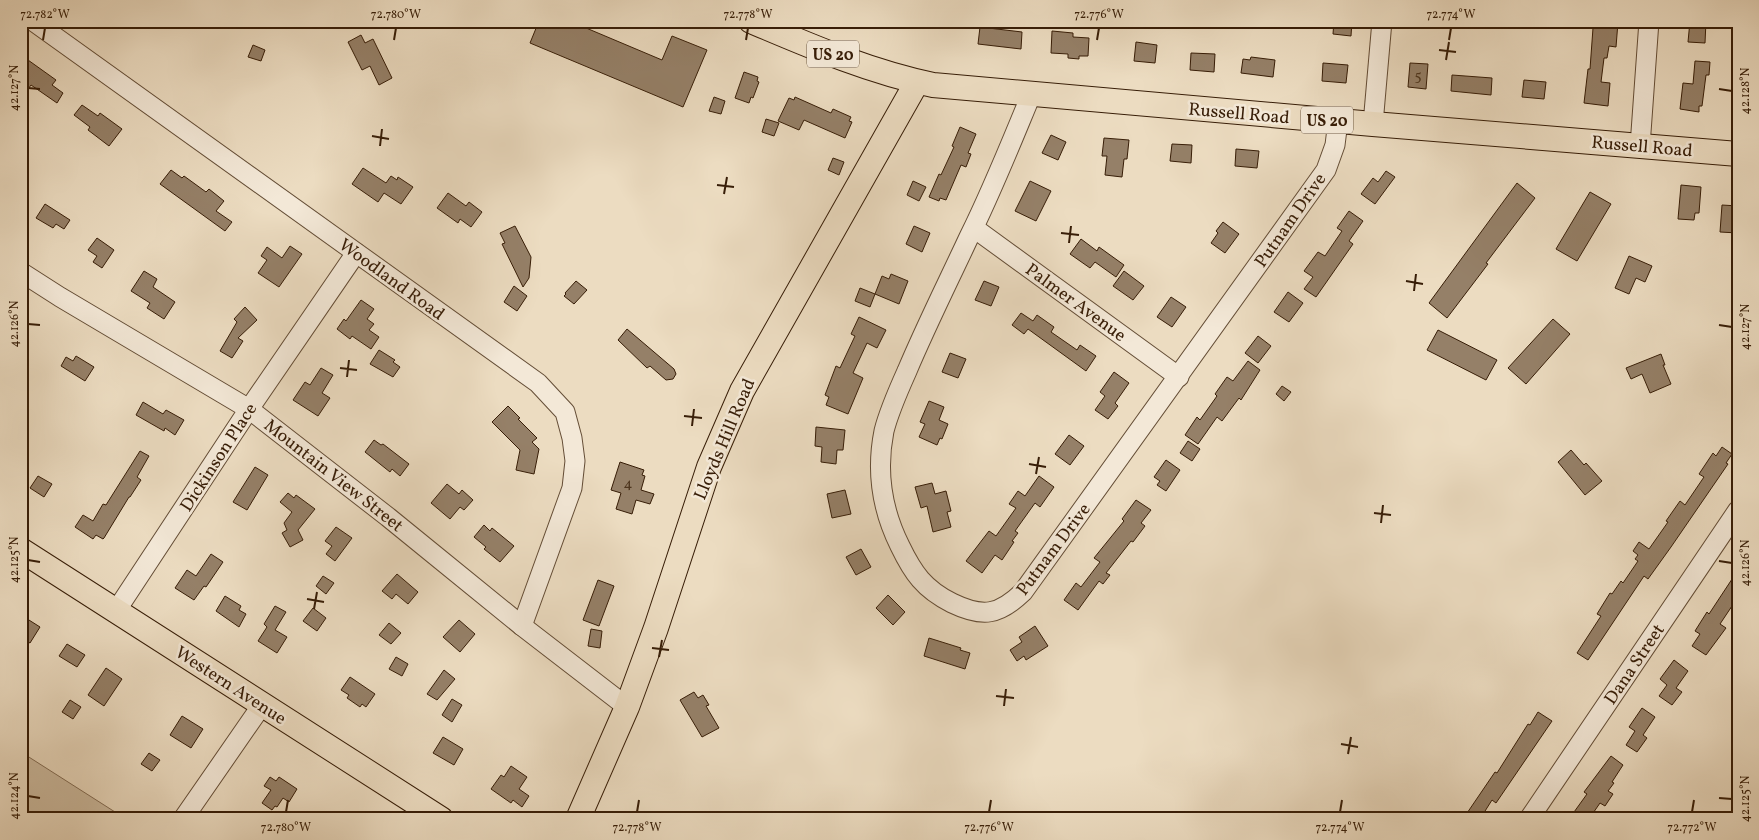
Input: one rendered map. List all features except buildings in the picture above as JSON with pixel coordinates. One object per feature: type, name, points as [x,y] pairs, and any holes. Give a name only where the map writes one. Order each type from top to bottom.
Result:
[{"type":"main road","name":"Russell Road","points":[[751,21],[854,62],[917,82],[952,87],[1738,154]]},
{"type":"main road","name":"Lloyds Hill Road","points":[[578,819],[627,707],[656,628],[709,467],[742,391],[917,82]]},
{"type":"main road","name":"Western Avenue","points":[[21,550],[441,819]]},
{"type":"street","name":"Woodland Road","points":[[33,21],[538,383],[565,412],[572,438],[575,461],[572,488],[522,626]]},
{"type":"street","points":[[1373,124],[1382,21]]},
{"type":"street","points":[[1640,146],[1649,21]]},
{"type":"street","name":"Putnam Drive","points":[[1031,95],[974,228],[922,335],[890,412],[883,440],[881,485],[888,520],[908,562],[916,576],[929,590],[953,604],[974,611],[994,611],[1004,608],[1023,592],[1326,170],[1335,145],[1338,121]]},
{"type":"street","name":"Palmer Avenue","points":[[974,228],[1179,376]]},
{"type":"street","name":"Dickinson Place","points":[[116,611],[249,409],[356,253]]},
{"type":"street","name":"Mountain View Street","points":[[21,272],[249,409],[627,707]]},
{"type":"street","name":"Dana Street","points":[[1529,819],[1738,510]]},
{"type":"street","points":[[183,819],[262,705]]},
{"type":"shaded area","points":[[21,752],[126,819],[21,819]]}]
